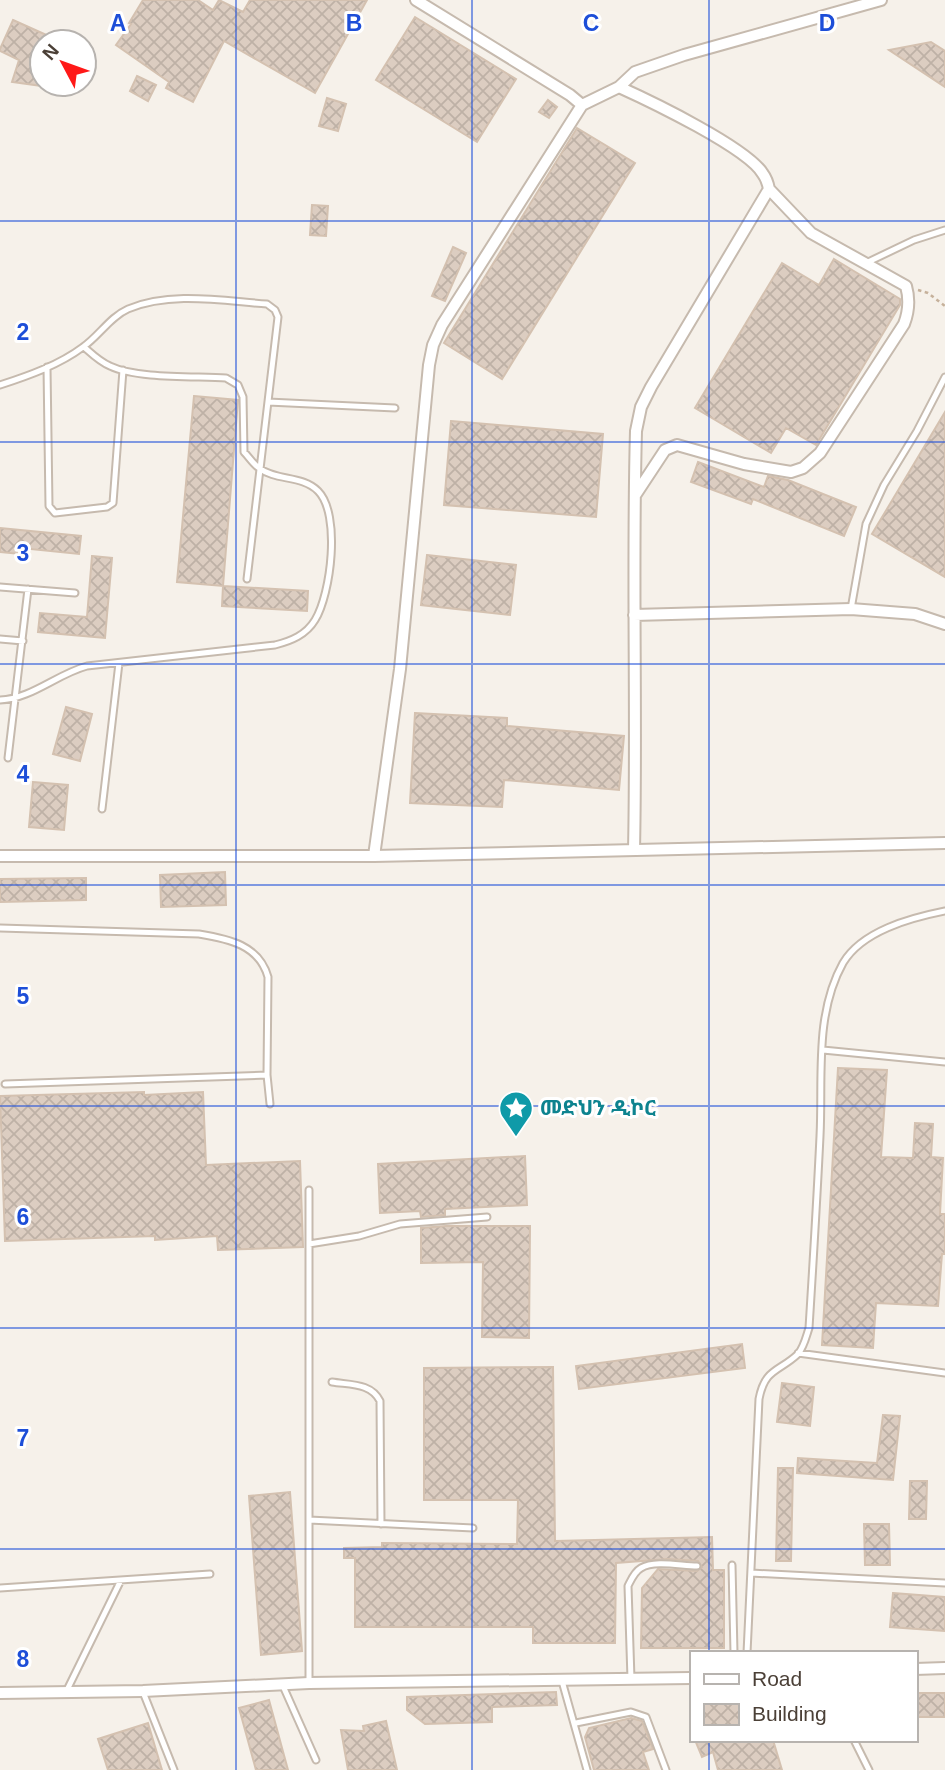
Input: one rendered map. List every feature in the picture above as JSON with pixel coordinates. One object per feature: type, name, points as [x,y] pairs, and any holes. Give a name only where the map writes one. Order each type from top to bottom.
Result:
[{"type":"street","points":[[416,0],[582,105]]},
{"type":"street","points":[[374,856],[400,669],[428,379],[433,345],[442,325],[582,105],[619,87],[635,72],[684,55],[881,0]]},
{"type":"street","points":[[619,87],[740,152],[763,173],[769,189],[811,233],[906,286],[909,297],[904,324],[812,462],[790,472],[744,464],[677,445],[665,450],[634,496]]},
{"type":"street","points":[[634,850],[636,431],[641,407],[657,375],[769,189]]},
{"type":"street","points":[[634,615],[851,609],[915,614],[945,624]]},
{"type":"street","points":[[0,856],[374,856],[945,843]]},
{"type":"street","points":[[917,1669],[945,1668]]},
{"type":"street","points":[[0,1693],[143,1691],[309,1683],[690,1678]]},
{"type":"lane","points":[[866,263],[914,240],[945,230]]},
{"type":"lane","points":[[0,386],[47,367],[84,347],[116,316],[129,309],[172,299],[267,304],[275,310],[278,317],[247,579]]},
{"type":"lane","points":[[0,700],[17,699],[73,670],[290,641],[305,632],[315,620],[323,601],[331,558],[327,503],[320,492],[310,484],[260,469],[244,452],[243,397],[238,384],[226,378],[112,368],[84,347]]},
{"type":"lane","points":[[47,367],[49,506],[55,513],[107,507],[113,503],[123,370]]},
{"type":"lane","points":[[851,609],[866,524],[884,485],[917,431],[945,377]]},
{"type":"lane","points":[[268,402],[395,408]]},
{"type":"lane","points":[[0,587],[75,593]]},
{"type":"lane","points":[[8,758],[28,589]]},
{"type":"lane","points":[[0,639],[23,641]]},
{"type":"lane","points":[[102,809],[119,663]]},
{"type":"lane","points":[[747,1651],[761,1387],[772,1371],[798,1353],[809,1328],[824,1021],[833,985],[844,961],[862,943],[888,928],[917,917],[945,911]]},
{"type":"lane","points":[[0,928],[199,934],[223,938],[243,946],[265,964],[268,977],[267,1075],[270,1104]]},
{"type":"lane","points":[[823,1050],[945,1062]]},
{"type":"lane","points":[[5,1084],[267,1075]]},
{"type":"lane","points":[[309,1190],[309,1683]]},
{"type":"lane","points":[[309,1244],[359,1236],[400,1224],[487,1217]]},
{"type":"lane","points":[[798,1353],[945,1373]]},
{"type":"lane","points":[[332,1382],[368,1387],[376,1393],[380,1401],[381,1524]]},
{"type":"lane","points":[[309,1520],[474,1528]]},
{"type":"lane","points":[[631,1679],[628,1586],[632,1576],[641,1568],[656,1565],[697,1566]]},
{"type":"lane","points":[[732,1565],[734,1651]]},
{"type":"lane","points":[[751,1573],[945,1583]]},
{"type":"lane","points":[[0,1588],[210,1574]]},
{"type":"lane","points":[[66,1692],[121,1580]]},
{"type":"lane","points":[[562,1681],[576,1723],[587,1770]]},
{"type":"lane","points":[[283,1686],[316,1760]]},
{"type":"lane","points":[[143,1691],[174,1770]]},
{"type":"lane","points":[[576,1723],[631,1712],[646,1717],[666,1770]]},
{"type":"lane","points":[[855,1742],[869,1770]]},
{"type":"path","points":[[906,286],[928,293],[945,306]]},
{"type":"building","points":[[143,0],[198,0],[213,10],[219,0],[243,12],[250,0],[367,0],[315,93],[224,41],[193,102],[166,88],[169,82],[116,45]]},
{"type":"building","points":[[415,17],[516,79],[477,142],[376,80]]},
{"type":"building","points":[[13,20],[31,28],[28,28],[28,84],[12,82],[19,60],[0,49]]},
{"type":"building","points":[[931,42],[945,51],[945,87],[889,50]]},
{"type":"building","points":[[137,76],[156,85],[148,101],[130,91]]},
{"type":"building","points":[[327,98],[346,104],[338,131],[319,126]]},
{"type":"building","points":[[548,100],[557,107],[549,118],[539,112]]},
{"type":"building","points":[[577,128],[635,163],[502,379],[444,343]]},
{"type":"building","points":[[312,205],[328,206],[326,236],[310,235]]},
{"type":"building","points":[[453,247],[466,253],[445,301],[432,296]]},
{"type":"building","points":[[834,259],[900,299],[900,305],[816,445],[786,428],[771,453],[695,408],[782,263],[819,285]]},
{"type":"building","points":[[194,396],[238,400],[223,586],[177,582]]},
{"type":"building","points":[[945,412],[945,577],[872,534]]},
{"type":"building","points":[[451,421],[603,434],[596,517],[444,505]]},
{"type":"building","points":[[698,462],[764,487],[768,476],[788,480],[856,507],[844,536],[753,499],[751,504],[691,482]]},
{"type":"building","points":[[0,528],[81,536],[79,554],[21,548],[20,554],[0,552]]},
{"type":"building","points":[[427,555],[516,565],[510,615],[421,605]]},
{"type":"building","points":[[92,556],[112,558],[105,638],[38,632],[40,613],[87,617]]},
{"type":"building","points":[[223,586],[308,591],[307,611],[222,606]]},
{"type":"building","points":[[66,707],[92,714],[80,761],[53,754]]},
{"type":"building","points":[[415,713],[507,718],[507,726],[624,736],[619,790],[504,780],[502,807],[410,803]]},
{"type":"building","points":[[33,782],[68,785],[64,830],[29,827]]},
{"type":"building","points":[[225,872],[226,905],[161,907],[160,875]]},
{"type":"building","points":[[86,878],[86,900],[0,902],[0,879]]},
{"type":"building","points":[[838,1068],[887,1070],[881,1157],[913,1158],[915,1123],[933,1124],[931,1157],[943,1158],[940,1214],[945,1214],[945,1254],[942,1254],[938,1306],[876,1303],[873,1348],[822,1345]]},
{"type":"building","points":[[144,1092],[144,1095],[203,1092],[206,1165],[300,1161],[303,1247],[218,1250],[217,1236],[155,1240],[155,1236],[5,1241],[0,1096]]},
{"type":"building","points":[[525,1156],[527,1205],[445,1209],[445,1215],[421,1217],[420,1211],[380,1213],[378,1164]]},
{"type":"building","points":[[530,1226],[529,1338],[482,1337],[483,1262],[421,1263],[421,1228]]},
{"type":"building","points":[[742,1344],[745,1368],[579,1389],[576,1366]]},
{"type":"building","points":[[553,1367],[555,1541],[712,1537],[713,1570],[724,1570],[724,1648],[641,1648],[642,1588],[658,1569],[697,1571],[702,1567],[698,1561],[668,1559],[616,1563],[615,1643],[533,1643],[533,1627],[355,1627],[355,1558],[344,1558],[344,1548],[382,1547],[382,1543],[517,1544],[518,1500],[424,1500],[424,1368]]},
{"type":"building","points":[[782,1383],[814,1387],[810,1426],[777,1422]]},
{"type":"building","points":[[883,1415],[900,1416],[893,1480],[797,1473],[798,1458],[877,1463]]},
{"type":"building","points":[[778,1468],[793,1468],[791,1561],[776,1561]]},
{"type":"building","points":[[910,1481],[927,1481],[926,1519],[909,1519]]},
{"type":"building","points":[[290,1492],[302,1651],[261,1655],[249,1496]]},
{"type":"building","points":[[864,1524],[889,1524],[890,1565],[865,1565]]},
{"type":"building","points":[[893,1593],[945,1597],[945,1631],[890,1627]]},
{"type":"building","points":[[556,1692],[557,1705],[492,1707],[492,1722],[425,1724],[407,1710],[407,1697]]},
{"type":"building","points":[[917,1693],[945,1693],[945,1717],[917,1717]]},
{"type":"building","points":[[269,1700],[288,1770],[256,1770],[239,1708]]},
{"type":"building","points":[[631,1718],[642,1721],[653,1749],[643,1752],[649,1770],[594,1770],[585,1737],[589,1728]]},
{"type":"building","points":[[386,1721],[397,1770],[348,1770],[341,1730],[364,1731],[363,1726]]},
{"type":"building","points":[[148,1723],[162,1770],[108,1770],[98,1739]]},
{"type":"building","points":[[696,1742],[774,1742],[782,1770],[718,1770],[713,1752],[702,1757]]},
{"type":"place","name":"መድህን ዲኮር","points":[[516,1138]]}]
